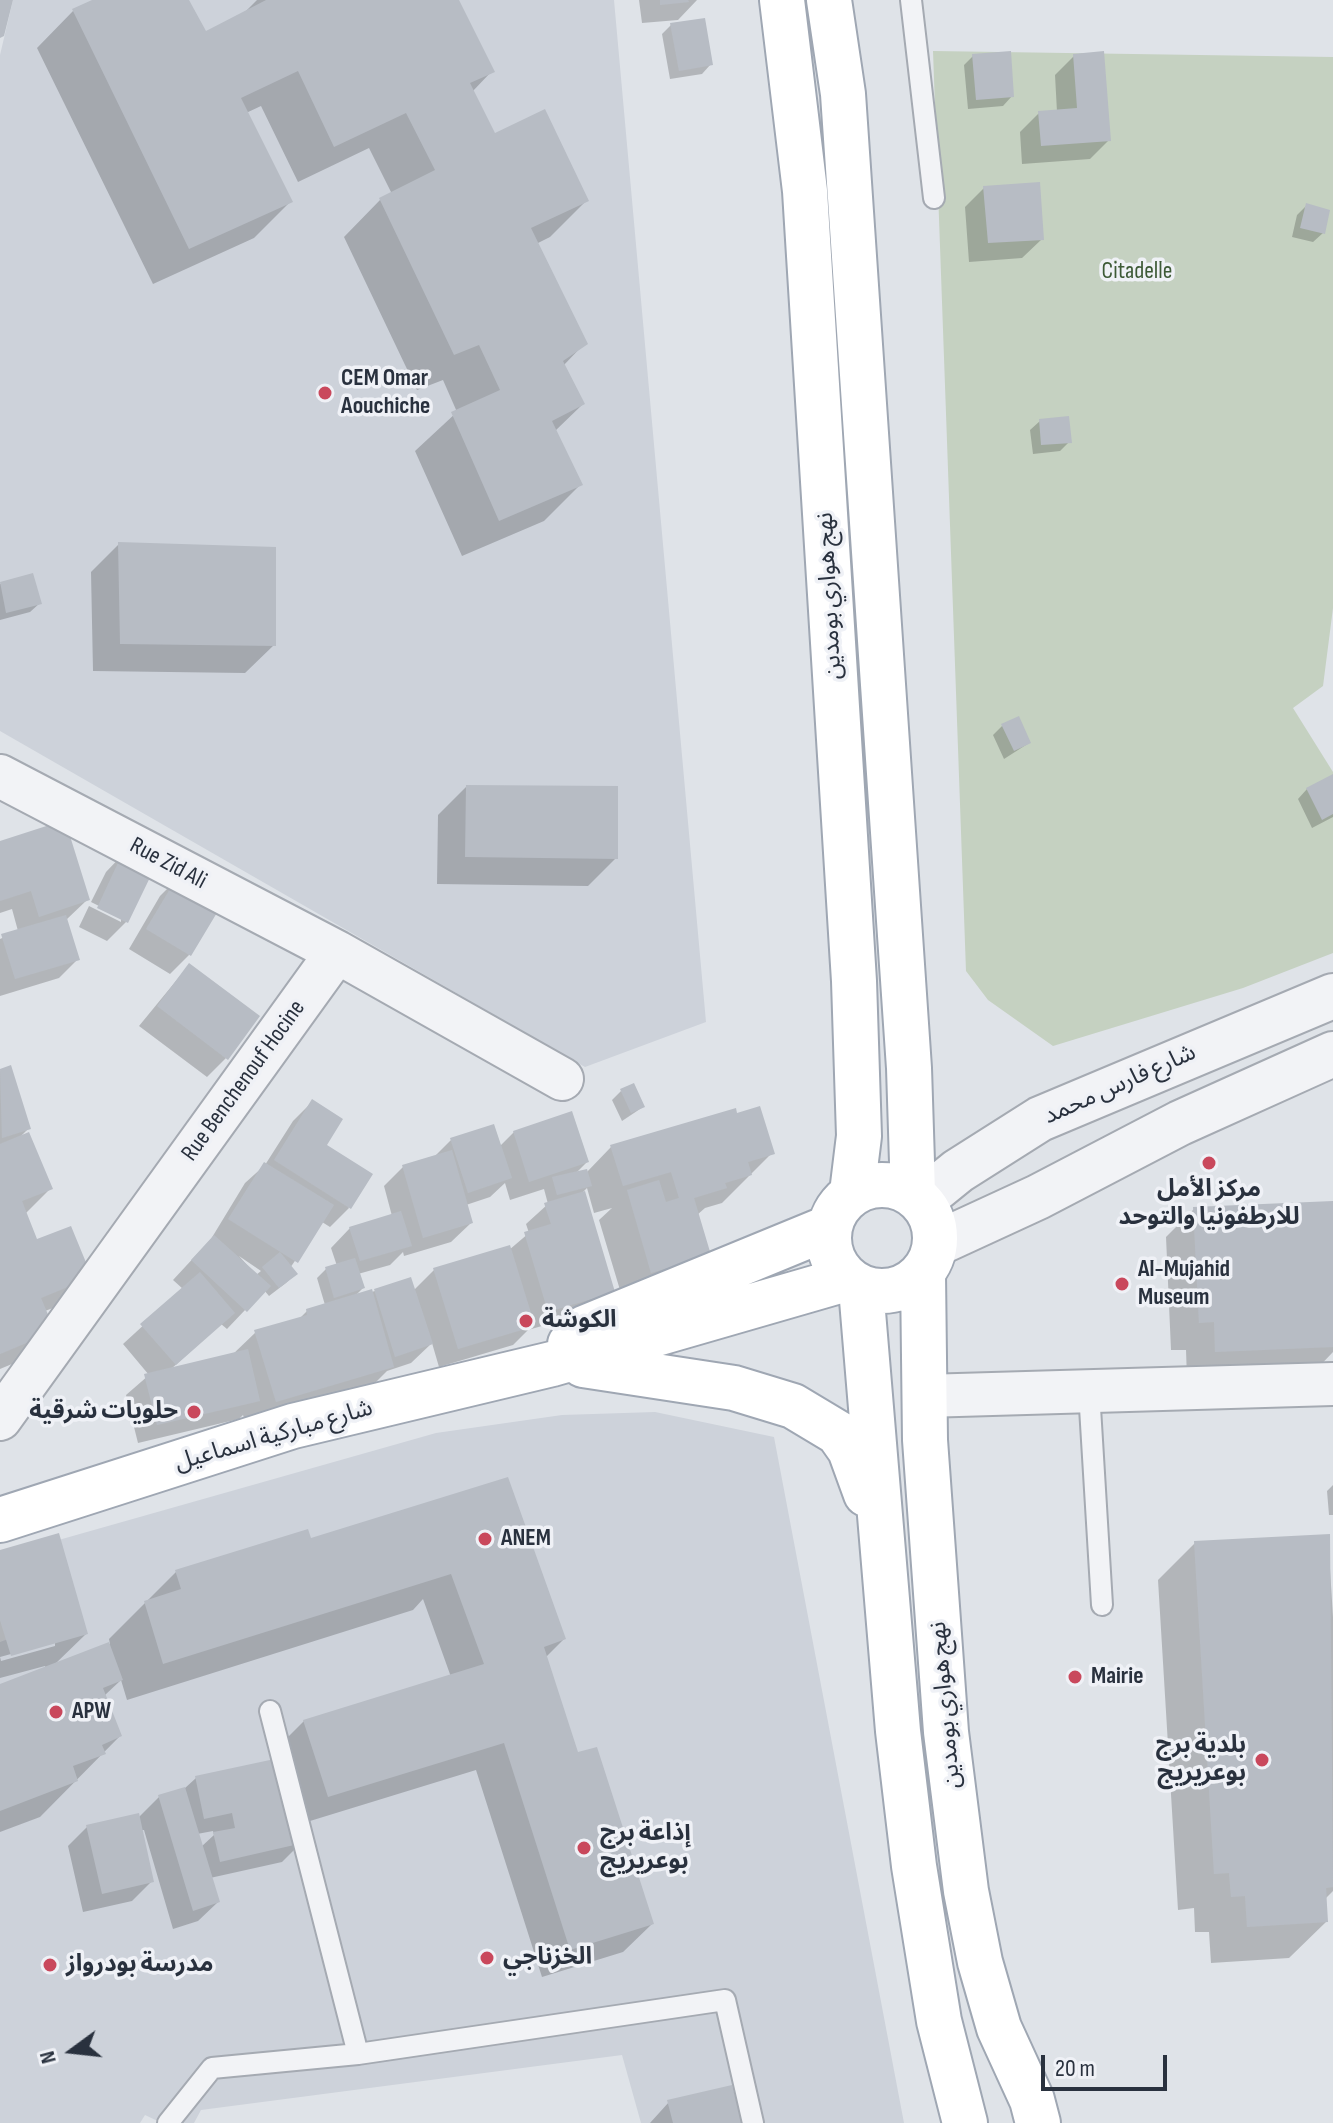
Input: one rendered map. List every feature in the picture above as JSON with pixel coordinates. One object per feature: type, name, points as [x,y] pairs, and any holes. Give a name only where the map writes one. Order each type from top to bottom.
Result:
[{"type":"main road","name":"نهج هواري بومدين","points":[[782,0],[805,191],[853,966],[859,1136],[841,1210]]},
{"type":"main road","name":"نهج هواري بومدين","points":[[829,0],[843,94],[917,1197]]},
{"type":"main road","points":[[552,1364],[584,1328],[841,1210],[882,1184],[917,1197],[930,1214],[930,1259],[911,1285],[894,1291],[854,1283],[831,1255],[841,1210]]},
{"type":"main road","name":"نهج هواري بومدين","points":[[930,1259],[924,1396],[946,1732],[966,1891],[980,1962],[999,2028],[1032,2100],[1038,2123]]},
{"type":"main road","name":"نهج هواري بومدين","points":[[854,1283],[914,1866],[939,2021],[965,2123]]},
{"type":"main road","name":"شارع مباركية اسماعيل","points":[[2,1513],[293,1426],[552,1364],[854,1283]]},
{"type":"main road","points":[[552,1364],[624,1369],[734,1388],[775,1399],[811,1414],[838,1433],[850,1450],[864,1487],[883,1566]]},
{"type":"street","name":"Rue Zid Ali","points":[[0,776],[337,952]]},
{"type":"street","points":[[337,952],[562,1079]]},
{"type":"street","name":"Rue Benchenouf Hocine","points":[[0,1419],[337,952]]},
{"type":"street","name":"شارع فارس محمد","points":[[917,1197],[1040,1119],[1333,996]]},
{"type":"street","points":[[930,1259],[1038,1197],[1180,1123],[1333,1054]]},
{"type":"street","points":[[924,1396],[1333,1384]]},
{"type":"lane","points":[[911,0],[934,198]]},
{"type":"lane","points":[[1089,1391],[1102,1605]]},
{"type":"lane","points":[[270,1711],[358,2054]]},
{"type":"lane","points":[[168,2123],[212,2068],[358,2054],[725,2000],[753,2123]]},
{"type":"shaded area","name":"CEM Omar Aouchiche","points":[[13,0],[614,0],[706,1022],[585,1067],[0,731],[0,55]]},
{"type":"shaded area","points":[[655,1412],[774,1437],[904,2123],[641,2123],[622,2055],[201,2110],[194,2123],[162,2123],[145,2115],[140,2123],[0,2123],[0,1642],[67,1617],[41,1545],[436,1433],[562,1415]]},
{"type":"green space","name":"Citadelle","points":[[933,51],[1333,57],[1333,608],[1323,686],[1293,708],[1333,772],[1333,953],[1243,988],[1053,1046],[988,1000],[966,971]]},
{"type":"building","points":[[0,0],[13,0],[4,36],[0,38]]},
{"type":"building","points":[[92,0],[189,0],[206,31],[266,0],[459,0],[495,72],[470,83],[495,133],[545,109],[589,201],[531,228],[588,344],[563,361],[585,404],[552,421],[583,485],[499,521],[451,412],[500,390],[479,345],[454,355],[379,198],[435,170],[406,113],[334,147],[298,71],[241,98],[293,202],[189,249],[72,9]]},
{"type":"building","points":[[660,0],[688,0],[689,2],[660,5]]},
{"type":"building","points":[[705,18],[713,65],[679,71],[670,23]]},
{"type":"building","points":[[1011,51],[1014,97],[976,100],[972,54]]},
{"type":"building","points":[[1104,51],[1111,141],[1041,146],[1038,111],[1077,108],[1073,54]]},
{"type":"building","points":[[1040,182],[1044,240],[988,243],[983,186]]},
{"type":"building","points":[[1306,203],[1330,210],[1325,234],[1300,228]]},
{"type":"building","points":[[1069,416],[1072,443],[1041,445],[1039,419]]},
{"type":"building","points":[[118,542],[276,547],[276,646],[120,644]]},
{"type":"building","points":[[33,573],[42,604],[6,613],[0,582]]},
{"type":"building","points":[[1019,716],[1031,743],[1014,751],[1001,724]]},
{"type":"building","points":[[1333,774],[1333,814],[1322,820],[1306,788]]},
{"type":"building","points":[[466,785],[618,786],[618,859],[465,857]]},
{"type":"building","points":[[65,820],[90,900],[39,917],[31,891],[0,901],[0,841]]},
{"type":"building","points":[[124,850],[156,865],[128,923],[97,908]]},
{"type":"building","points":[[179,874],[224,901],[191,956],[146,929]]},
{"type":"building","points":[[66,915],[80,960],[15,979],[1,934]]},
{"type":"building","points":[[189,963],[260,1016],[228,1060],[157,1006]]},
{"type":"building","points":[[11,1065],[31,1129],[2,1138],[0,1069]]},
{"type":"building","points":[[634,1083],[645,1107],[631,1113],[620,1089]]},
{"type":"building","points":[[312,1099],[343,1119],[327,1145],[373,1174],[351,1209],[274,1160]]},
{"type":"building","points":[[760,1106],[775,1154],[748,1162],[752,1175],[725,1183],[727,1188],[694,1198],[711,1255],[651,1273],[627,1190],[659,1180],[666,1202],[679,1198],[671,1172],[623,1186],[610,1145],[736,1108],[737,1113]]},
{"type":"building","points":[[572,1111],[589,1162],[529,1182],[513,1131]]},
{"type":"building","points":[[494,1124],[512,1178],[468,1193],[450,1138]]},
{"type":"building","points":[[29,1132],[53,1189],[22,1201],[37,1239],[71,1226],[92,1277],[41,1298],[55,1331],[0,1354],[0,1144]]},
{"type":"building","points":[[452,1150],[473,1223],[423,1238],[402,1165]]},
{"type":"building","points":[[264,1162],[334,1205],[298,1263],[228,1219]]},
{"type":"building","points":[[587,1169],[592,1186],[557,1195],[552,1177]]},
{"type":"building","points":[[585,1191],[615,1292],[548,1312],[524,1232],[551,1224],[544,1203]]},
{"type":"building","points":[[1333,1201],[1333,1347],[1215,1352],[1214,1322],[1199,1323],[1193,1207]]},
{"type":"building","points":[[401,1211],[412,1246],[360,1261],[349,1227]]},
{"type":"building","points":[[214,1235],[271,1286],[247,1312],[191,1260]]},
{"type":"building","points":[[510,1245],[535,1326],[458,1349],[433,1268]]},
{"type":"building","points":[[280,1252],[298,1274],[279,1288],[262,1267]]},
{"type":"building","points":[[355,1258],[365,1288],[334,1298],[325,1267]]},
{"type":"building","points":[[200,1272],[235,1313],[176,1365],[140,1324]]},
{"type":"building","points":[[411,1277],[433,1344],[395,1357],[374,1289]]},
{"type":"building","points":[[372,1289],[394,1367],[276,1402],[254,1330],[307,1315],[306,1309]]},
{"type":"building","points":[[248,1349],[260,1401],[157,1425],[144,1374]]},
{"type":"building","points":[[508,1477],[566,1639],[544,1647],[578,1752],[597,1747],[654,1924],[570,1950],[504,1743],[328,1797],[303,1720],[484,1664],[451,1574],[163,1664],[144,1601],[181,1589],[175,1570],[308,1529],[311,1538]]},
{"type":"building","points":[[59,1533],[88,1634],[11,1656],[0,1620],[0,1550]]},
{"type":"building","points":[[1330,1534],[1333,1887],[1326,1888],[1328,1922],[1247,1927],[1245,1896],[1231,1897],[1229,1873],[1214,1874],[1194,1541]]},
{"type":"building","name":"APW","points":[[109,1642],[123,1680],[103,1688],[122,1736],[102,1745],[106,1754],[73,1766],[78,1781],[0,1811],[0,1684]]},
{"type":"building","points":[[284,1757],[303,1843],[220,1862],[213,1832],[235,1828],[232,1813],[204,1819],[195,1776]]},
{"type":"building","points":[[185,1787],[220,1902],[193,1911],[158,1795]]},
{"type":"building","points":[[139,1813],[154,1882],[102,1894],[86,1825]]},
{"type":"building","points":[[732,2085],[742,2123],[673,2123],[667,2100]]},
{"type":"place","name":"CEM Omar Aouchiche","points":[[325,393]]},
{"type":"place","name":"مركز الأمل للارطفونيا والتوحد","points":[[1209,1163]]},
{"type":"place","name":"Al-Mujahid Museum","points":[[1122,1284]]},
{"type":"place","name":"الكوشة","points":[[526,1321]]},
{"type":"place","name":"حلويات شرقية","points":[[194,1412]]},
{"type":"place","name":"ANEM","points":[[485,1539]]},
{"type":"place","name":"Mairie","points":[[1075,1677]]},
{"type":"place","name":"APW","points":[[56,1712]]},
{"type":"place","name":"بلدية برج بوعريريج","points":[[1262,1760]]},
{"type":"place","name":"إذاعة برج بوعريريج","points":[[584,1848]]},
{"type":"place","name":"الخزناجي","points":[[487,1958]]},
{"type":"place","name":"مدرسة بودرواز","points":[[50,1965]]}]
